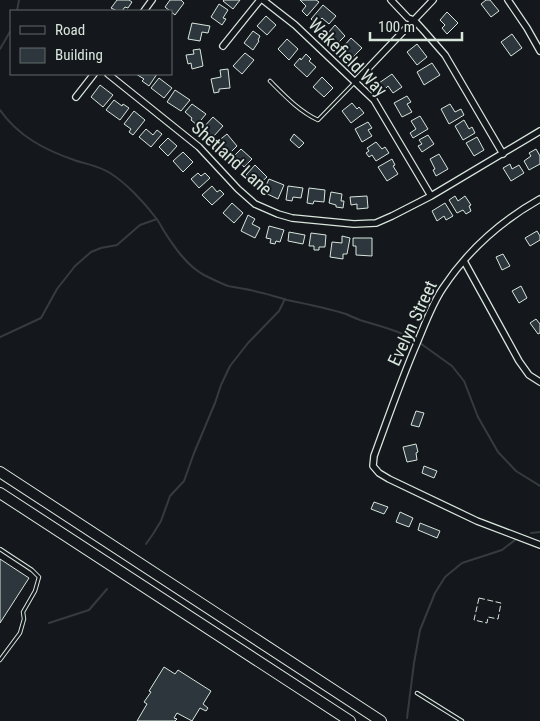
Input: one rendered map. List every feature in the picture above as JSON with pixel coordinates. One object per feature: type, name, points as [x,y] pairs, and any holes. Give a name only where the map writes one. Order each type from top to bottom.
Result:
[{"type":"highway","points":[[0,472],[381,721]]},
{"type":"highway","points":[[0,493],[350,721]]},
{"type":"street","points":[[223,46],[262,0]]},
{"type":"street","name":"Wakefield Way","points":[[262,0],[295,25],[374,100],[431,196]]},
{"type":"street","points":[[391,0],[408,18],[414,20],[424,30],[445,55],[503,154]]},
{"type":"street","points":[[356,81],[433,0]]},
{"type":"street","points":[[508,0],[540,51]]},
{"type":"street","points":[[76,97],[93,75]]},
{"type":"street","name":"Shetland Lane","points":[[109,75],[200,148],[238,189],[255,204],[292,218],[354,224],[376,223],[431,196],[540,132]]},
{"type":"street","name":"Evelyn Street","points":[[540,199],[520,210],[501,224],[473,249],[442,289],[429,314],[404,374],[374,456],[373,466],[379,473],[477,521],[540,545]]},
{"type":"street","points":[[464,261],[507,342],[529,375],[540,382]]},
{"type":"lane","points":[[270,81],[296,107],[308,116],[318,120],[356,81]]},
{"type":"lane","points":[[0,549],[32,570],[39,577],[35,591],[23,612],[24,619],[20,633],[0,660]]},
{"type":"lane","points":[[417,693],[462,721]]},
{"type":"building","points":[[117,0],[129,0],[132,2],[128,8],[125,7],[123,10],[111,8]]},
{"type":"building","points":[[170,0],[181,0],[184,3],[175,15],[172,10],[165,7]]},
{"type":"building","points":[[224,0],[240,0],[233,9]]},
{"type":"building","points":[[300,0],[316,0],[319,2],[307,16],[302,11],[306,6]]},
{"type":"building","points":[[486,0],[490,0],[499,11],[491,17],[481,4]]},
{"type":"building","points":[[219,4],[228,10],[223,18],[226,19],[222,25],[211,17]]},
{"type":"building","points":[[323,5],[336,16],[329,24],[322,18],[316,24],[311,19]]},
{"type":"building","points":[[447,12],[458,23],[447,34],[442,28],[445,25],[440,20]]},
{"type":"building","points":[[266,16],[276,25],[267,35],[257,26]]},
{"type":"building","points":[[192,23],[210,26],[208,33],[202,32],[200,41],[188,39]]},
{"type":"building","points":[[335,25],[345,36],[338,43],[328,33]]},
{"type":"building","points":[[253,31],[260,36],[253,50],[244,43]]},
{"type":"building","points":[[512,34],[522,48],[511,56],[501,42]]},
{"type":"building","points":[[351,38],[362,48],[353,57],[343,47]]},
{"type":"building","points":[[287,39],[298,49],[289,60],[278,49]]},
{"type":"building","points":[[417,44],[427,57],[417,65],[407,52]]},
{"type":"building","points":[[200,49],[203,66],[192,69],[191,63],[188,64],[186,55],[194,54],[193,50]]},
{"type":"building","points":[[245,53],[254,60],[242,74],[233,66]]},
{"type":"building","points":[[306,54],[311,59],[309,61],[316,67],[307,77],[294,65]]},
{"type":"building","points":[[432,63],[440,75],[424,85],[417,72]]},
{"type":"building","points":[[228,69],[230,88],[219,89],[219,92],[214,93],[211,79],[221,77],[220,70]]},
{"type":"building","points":[[392,74],[402,87],[393,93],[388,86],[384,90],[379,83]]},
{"type":"building","points":[[138,75],[156,75],[149,86],[142,81],[144,79]]},
{"type":"building","points":[[322,77],[333,88],[324,97],[313,87]]},
{"type":"building","points":[[159,78],[172,88],[164,98],[151,88]]},
{"type":"building","points":[[100,85],[113,95],[103,107],[91,97]]},
{"type":"building","points":[[175,90],[190,100],[181,111],[167,102]]},
{"type":"building","points":[[407,96],[411,102],[407,104],[412,112],[402,117],[394,103]]},
{"type":"building","points":[[114,100],[122,106],[123,104],[129,108],[120,120],[106,110]]},
{"type":"building","points":[[352,103],[364,113],[351,123],[342,111]]},
{"type":"building","points":[[192,104],[206,114],[197,125],[185,112]]},
{"type":"building","points":[[450,104],[455,112],[461,109],[464,115],[449,124],[441,109]]},
{"type":"building","points":[[134,111],[145,120],[133,135],[129,132],[131,129],[124,124]]},
{"type":"building","points":[[420,116],[428,129],[413,138],[410,133],[416,129],[411,121]]},
{"type":"building","points":[[213,117],[223,126],[213,137],[202,129]]},
{"type":"building","points":[[464,120],[469,129],[472,127],[475,133],[463,140],[455,126]]},
{"type":"building","points":[[368,122],[372,128],[368,130],[372,136],[362,142],[355,129]]},
{"type":"building","points":[[146,129],[153,135],[157,130],[162,134],[151,147],[139,137]]},
{"type":"building","points":[[227,134],[237,146],[228,155],[217,142]]},
{"type":"building","points":[[294,134],[304,143],[299,148],[290,140]]},
{"type":"building","points":[[428,135],[434,144],[422,152],[418,146],[422,144],[419,140]]},
{"type":"building","points":[[477,137],[484,150],[474,156],[466,143]]},
{"type":"building","points":[[168,138],[177,146],[168,156],[159,147]]},
{"type":"building","points":[[376,142],[382,149],[385,147],[389,153],[376,161],[372,155],[369,157],[366,153],[369,151],[367,148]]},
{"type":"building","points":[[241,149],[252,159],[244,167],[239,161],[236,164],[231,159]]},
{"type":"building","points":[[536,149],[540,156],[540,164],[529,170],[524,161],[531,156],[529,153]]},
{"type":"building","points":[[183,152],[193,162],[183,172],[173,161]]},
{"type":"building","points":[[439,154],[448,169],[436,176],[430,159]]},
{"type":"building","points":[[392,159],[395,165],[393,166],[398,174],[387,181],[378,167]]},
{"type":"building","points":[[510,164],[512,169],[519,165],[524,173],[511,181],[503,168]]},
{"type":"building","points":[[255,165],[267,177],[259,184],[254,178],[251,180],[246,175]]},
{"type":"building","points":[[198,173],[201,176],[205,173],[210,178],[199,188],[191,179]]},
{"type":"building","points":[[269,179],[284,185],[278,199],[263,192]]},
{"type":"building","points":[[212,186],[217,192],[220,190],[224,194],[212,205],[202,195]]},
{"type":"building","points":[[288,186],[303,188],[301,198],[293,197],[292,201],[286,200]]},
{"type":"building","points":[[309,188],[325,190],[324,202],[314,201],[313,204],[307,203]]},
{"type":"building","points":[[331,192],[342,194],[343,208],[329,203]]},
{"type":"building","points":[[367,196],[368,208],[357,209],[357,204],[351,205],[350,197]]},
{"type":"building","points":[[455,196],[458,201],[465,196],[471,205],[469,206],[471,211],[466,214],[463,210],[457,213],[449,200]]},
{"type":"building","points":[[232,203],[243,213],[234,223],[223,213]]},
{"type":"building","points":[[445,203],[453,216],[446,220],[444,216],[437,221],[432,211]]},
{"type":"building","points":[[248,215],[255,219],[252,224],[260,228],[255,238],[241,231]]},
{"type":"building","points":[[269,226],[284,230],[280,242],[270,243],[271,239],[266,238]]},
{"type":"building","points":[[537,231],[540,240],[530,246],[525,238]]},
{"type":"building","points":[[289,232],[305,235],[303,244],[288,241]]},
{"type":"building","points":[[311,233],[326,235],[325,247],[319,247],[319,250],[314,250],[314,246],[309,246]]},
{"type":"building","points":[[342,236],[350,238],[347,254],[343,254],[343,259],[330,257],[332,242],[342,243]]},
{"type":"building","points":[[353,238],[372,238],[372,256],[356,255],[356,246],[353,246]]},
{"type":"building","points":[[503,254],[510,266],[502,270],[496,257]]},
{"type":"building","points":[[521,286],[527,298],[519,303],[512,291]]},
{"type":"building","points":[[536,319],[540,324],[540,333],[538,334],[530,323]]},
{"type":"building","points":[[416,411],[424,413],[419,427],[411,425]]},
{"type":"building","points":[[416,444],[417,460],[407,462],[403,447]]},
{"type":"building","points":[[424,466],[437,471],[434,478],[422,473]]},
{"type":"building","points":[[374,502],[388,507],[384,514],[371,509]]},
{"type":"building","points":[[400,512],[413,518],[409,527],[396,522]]},
{"type":"building","points":[[420,523],[440,531],[437,538],[418,530]]},
{"type":"building","points":[[0,559],[29,578],[0,623]]},
{"type":"building","points":[[164,667],[175,674],[178,670],[211,691],[203,704],[208,708],[206,711],[200,708],[192,721],[177,713],[174,718],[177,719],[175,721],[137,721],[147,704],[144,702],[151,692],[149,691]]},
{"type":"waterway","points":[[17,10],[19,0]]},
{"type":"waterway","points":[[0,49],[10,32]]},
{"type":"waterway","points":[[0,110],[24,135],[43,147],[101,169],[122,182],[151,212],[181,256],[204,275],[228,286],[346,314],[394,330],[413,339]]},
{"type":"waterway","points":[[0,337],[41,318],[57,289],[75,266],[91,252],[117,245],[140,225],[157,219]]},
{"type":"waterway","points":[[146,544],[161,521],[170,496],[184,481],[230,366],[248,343],[279,311],[285,299]]},
{"type":"waterway","points":[[420,343],[452,366],[464,381],[478,417],[498,452],[516,471],[540,486]]},
{"type":"waterway","points":[[531,533],[540,532]]},
{"type":"waterway","points":[[407,718],[420,630],[435,593],[445,577],[462,563],[502,550],[515,540]]},
{"type":"waterway","points":[[49,623],[89,610],[107,589]]},
{"type":"fence","points":[[479,598],[501,603],[498,619],[488,617],[487,623],[474,620],[479,598]]}]
